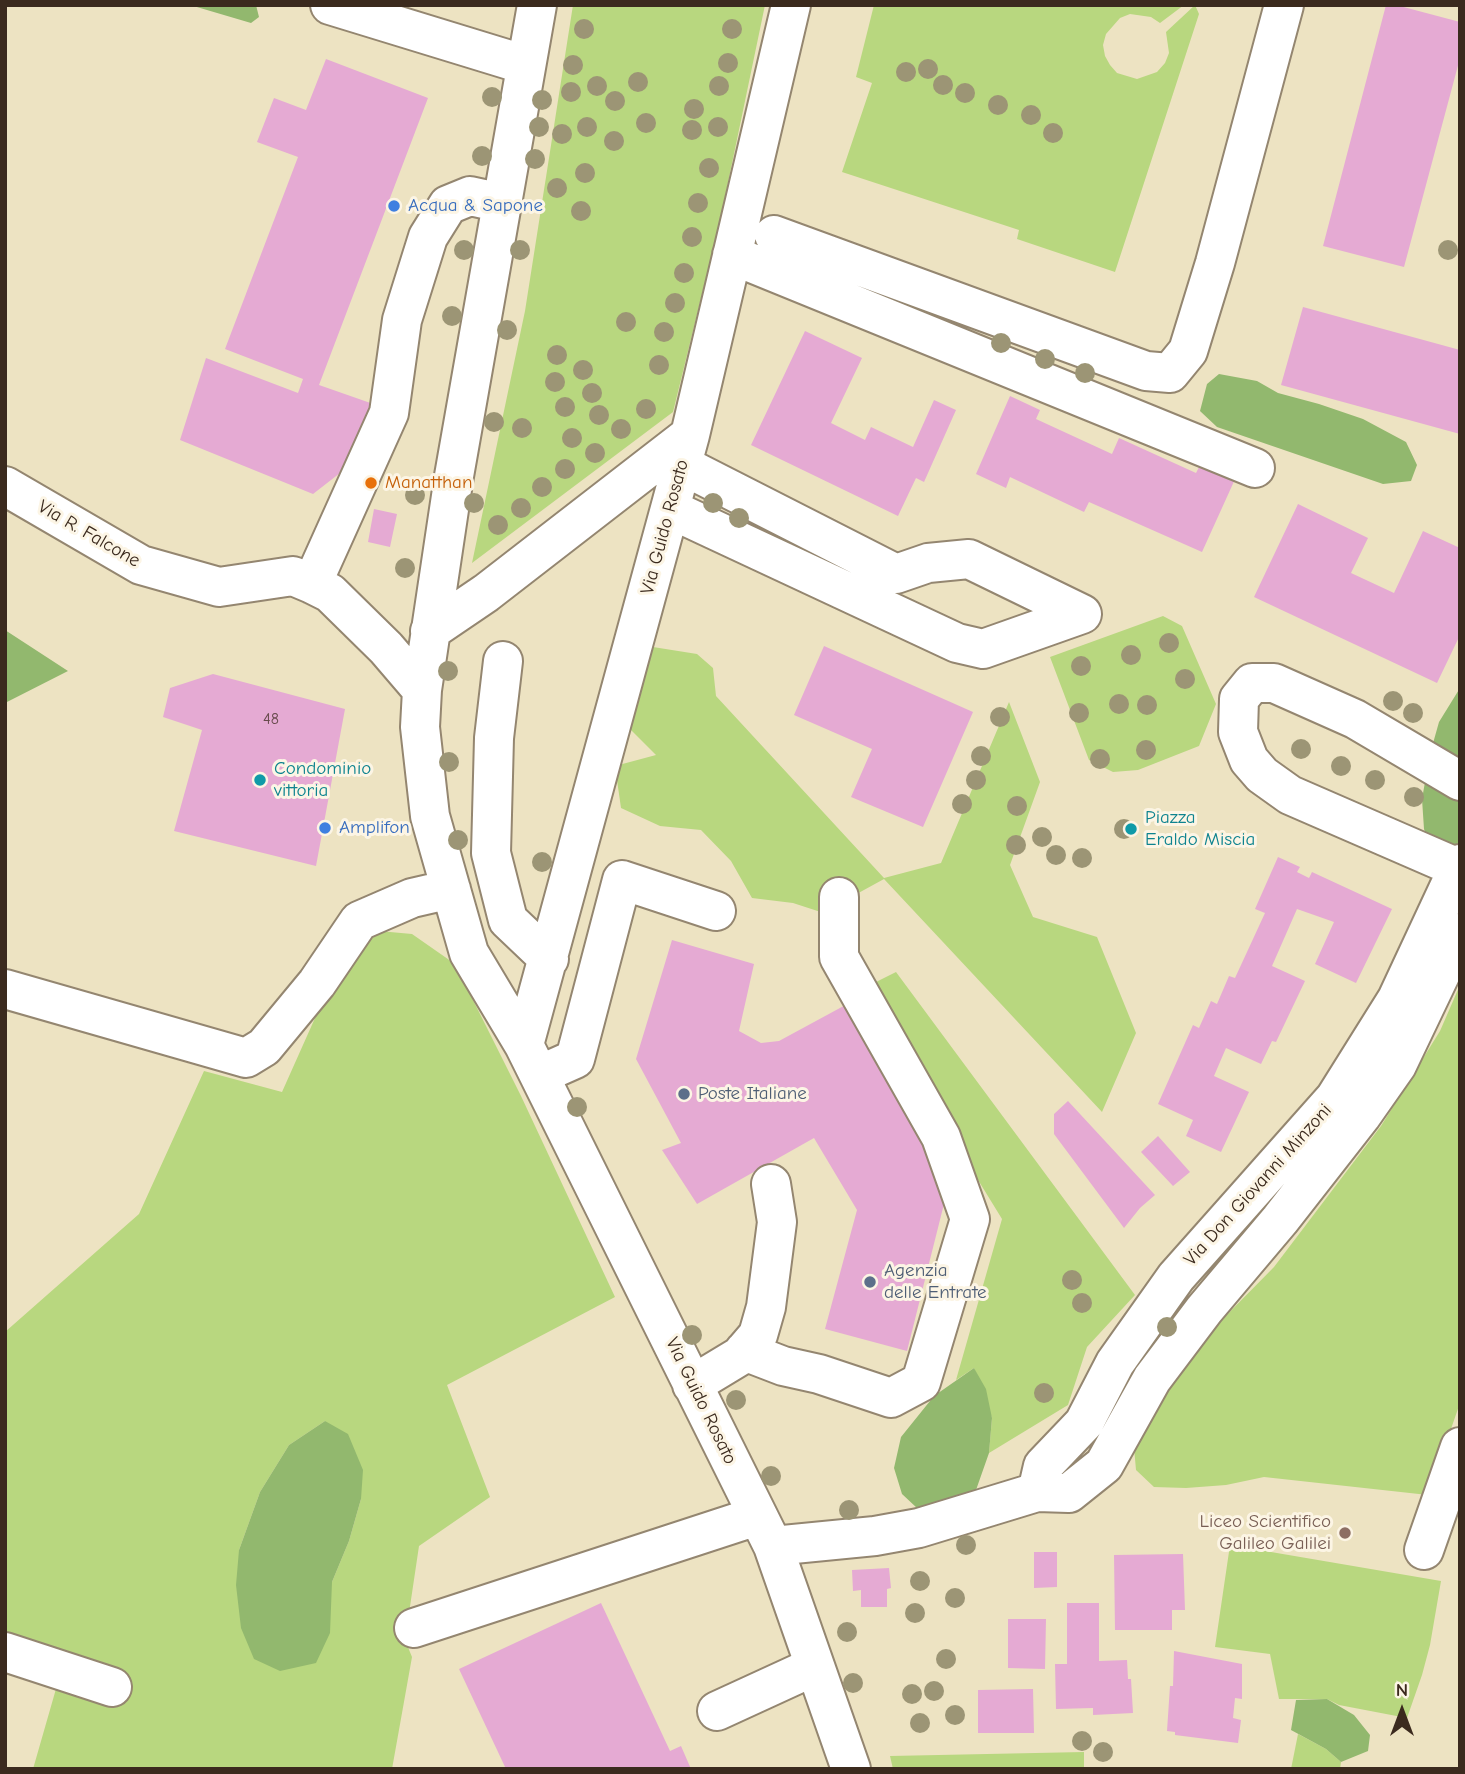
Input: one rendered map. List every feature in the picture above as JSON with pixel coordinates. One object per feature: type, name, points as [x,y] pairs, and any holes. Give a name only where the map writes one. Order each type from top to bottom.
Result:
[{"type":"street","points":[[330,5],[526,65]]},
{"type":"street","name":"Via Guido Rosato","points":[[537,5],[454,476],[422,690],[420,727],[430,816],[469,953],[531,1060],[765,1531],[815,1666],[846,1765]]},
{"type":"street","name":"Via Guido Rosato","points":[[531,1060],[549,959],[686,450],[791,5]]},
{"type":"street","points":[[774,235],[1146,371],[1170,373],[1188,351],[1216,263],[1283,5]]},
{"type":"street","points":[[312,584],[389,413],[402,320],[428,237],[448,205],[470,196],[502,203]]},
{"type":"street","points":[[732,255],[1255,468]]},
{"type":"street","points":[[430,631],[686,450],[896,574],[928,563],[969,559],[1082,614],[983,649],[957,643],[670,509]]},
{"type":"street","name":"Via R. Falcone","points":[[5,486],[141,565],[219,587],[293,576],[312,584],[330,593],[386,648],[422,690]]},
{"type":"street","points":[[503,661],[494,738],[491,853],[508,920],[549,959]]},
{"type":"street","points":[[1459,866],[1290,795],[1262,775],[1250,760],[1238,732],[1239,699],[1252,683],[1274,682],[1355,719],[1460,781]]},
{"type":"street","name":"Via Don Giovanni Minzoni","points":[[1037,1492],[1043,1466],[1084,1423],[1115,1363],[1176,1277],[1335,1098],[1397,999],[1459,866]]},
{"type":"street","points":[[531,1060],[575,1059],[622,880],[716,911]]},
{"type":"street","points":[[5,989],[246,1058],[264,1046],[309,993],[359,921],[412,898],[451,889]]},
{"type":"street","points":[[744,1351],[783,1366],[818,1374],[891,1398],[922,1382],[970,1219],[941,1137],[839,957],[839,897]]},
{"type":"street","name":"Via Don Giovanni Minzoni","points":[[414,1628],[765,1531],[874,1536],[919,1528],[1037,1492],[1069,1493],[1104,1465],[1152,1379],[1203,1310],[1297,1199],[1397,1065],[1460,933]]},
{"type":"street","points":[[692,1385],[744,1351],[758,1335],[766,1307],[777,1222],[771,1184]]},
{"type":"street","points":[[1424,1550],[1460,1447]]},
{"type":"street","points":[[5,1652],[112,1687]]},
{"type":"street","points":[[717,1711],[815,1666]]},
{"type":"green space","points":[[190,5],[256,5],[259,17],[251,23]]},
{"type":"green space","points":[[573,5],[765,5],[720,221],[673,412],[472,563],[525,311]]},
{"type":"green space","points":[[874,5],[1184,5],[1160,23],[1151,17],[1130,14],[1120,18],[1106,34],[1103,45],[1110,65],[1117,73],[1137,79],[1157,72],[1165,63],[1169,53],[1166,32],[1195,5],[1199,14],[1115,272],[1017,239],[1019,230],[842,172],[872,83],[856,77]]},
{"type":"green space","points":[[1219,374],[1257,381],[1278,393],[1363,419],[1406,442],[1417,465],[1411,481],[1383,484],[1217,427],[1200,411],[1207,384]]},
{"type":"green space","points":[[1163,616],[1182,626],[1216,704],[1199,746],[1138,770],[1113,772],[1089,760],[1050,657]]},
{"type":"green space","points":[[5,630],[68,671],[5,703]]},
{"type":"green space","points":[[653,647],[697,654],[713,668],[716,696],[884,878],[941,863],[1009,702],[1040,782],[1010,865],[1033,917],[1097,937],[1136,1033],[1102,1112],[884,879],[853,896],[833,916],[793,903],[752,898],[731,861],[701,830],[660,826],[621,808],[615,766],[656,755],[627,726],[632,684]]},
{"type":"green space","points":[[1460,688],[1460,845],[1450,866],[1430,847],[1424,829],[1422,799],[1439,722]]},
{"type":"green space","points":[[379,931],[412,934],[455,964],[521,1096],[615,1297],[447,1385],[490,1497],[419,1546],[405,1640],[412,1657],[392,1769],[33,1769],[66,1654],[5,1633],[5,1332],[139,1214],[204,1071],[282,1092],[332,980]],"holes":[[[325,1421],[361,1499],[349,1541],[332,1582],[239,1550],[260,1492],[289,1445]]]},
{"type":"green space","points":[[896,972],[1135,1295],[1087,1347],[1068,1405],[989,1453],[992,1418],[974,1368],[956,1380],[1002,1219],[956,1144],[870,985]]},
{"type":"green space","points":[[1460,985],[1460,1403],[1428,1495],[1264,1477],[1226,1485],[1154,1487],[1136,1470],[1133,1436],[1205,1337],[1274,1267],[1381,1126],[1440,1031]]},
{"type":"green space","points":[[974,1368],[986,1389],[992,1418],[989,1453],[976,1490],[952,1505],[917,1508],[902,1494],[894,1468],[901,1437],[934,1396]]},
{"type":"green space","points":[[325,1421],[348,1434],[363,1470],[361,1499],[349,1541],[332,1582],[330,1633],[316,1663],[280,1671],[254,1659],[241,1628],[236,1585],[239,1550],[260,1492],[289,1445]]},
{"type":"green space","points":[[1230,1545],[1441,1581],[1430,1645],[1407,1718],[1339,1705],[1327,1699],[1279,1699],[1270,1654],[1215,1647]]},
{"type":"green space","points":[[1327,1699],[1354,1715],[1370,1735],[1368,1751],[1341,1762],[1326,1749],[1291,1730],[1296,1700]]},
{"type":"green space","points":[[1298,1734],[1326,1749],[1341,1762],[1340,1769],[1291,1769]]},
{"type":"green space","points":[[1084,1752],[1084,1769],[893,1769],[890,1756]]},
{"type":"building","points":[[1386,5],[1396,5],[1460,22],[1460,58],[1404,267],[1323,246]]},
{"type":"building","points":[[326,59],[428,98],[319,385],[379,406],[340,473],[313,494],[180,440],[206,358],[298,393],[303,379],[225,349],[298,157],[257,142],[274,98],[306,110]]},
{"type":"building","points":[[1303,307],[1460,350],[1460,434],[1281,385]]},
{"type":"building","points":[[805,331],[862,358],[831,423],[865,440],[871,427],[913,447],[934,400],[956,410],[924,482],[916,478],[898,516],[751,445]]},
{"type":"building","points":[[1010,396],[1040,410],[1036,419],[1112,454],[1119,438],[1196,473],[1202,461],[1236,477],[1202,552],[1089,502],[1084,512],[1010,477],[1006,488],[976,474]]},
{"type":"building","points":[[1298,504],[1368,538],[1351,573],[1394,593],[1423,531],[1460,548],[1460,635],[1437,683],[1254,597]]},
{"type":"building","points":[[374,509],[397,514],[390,547],[368,542]]},
{"type":"building","points":[[824,646],[973,712],[923,827],[851,797],[872,749],[794,715]]},
{"type":"building","name":"Condominio vittoria","points":[[213,674],[345,709],[316,866],[174,831],[202,730],[163,717],[170,688]]},
{"type":"building","points":[[1278,857],[1300,867],[1297,872],[1309,878],[1312,872],[1392,909],[1356,983],[1315,964],[1334,922],[1297,909],[1272,966],[1305,981],[1276,1042],[1272,1041],[1261,1064],[1226,1048],[1214,1076],[1249,1092],[1221,1152],[1186,1136],[1193,1120],[1158,1104],[1193,1025],[1199,1028],[1211,1001],[1217,1004],[1229,976],[1235,978],[1265,913],[1255,909]]},
{"type":"building","points":[[672,940],[754,964],[739,1031],[761,1043],[779,1041],[851,1002],[948,1188],[907,1351],[825,1329],[857,1210],[814,1138],[697,1204],[662,1150],[681,1143],[636,1059]]},
{"type":"building","points":[[1068,1101],[1155,1195],[1124,1228],[1054,1134],[1054,1114]]},
{"type":"building","points":[[1158,1136],[1190,1172],[1173,1186],[1141,1152]]},
{"type":"building","points":[[1034,1552],[1057,1552],[1057,1587],[1034,1588]]},
{"type":"building","points":[[1183,1554],[1185,1610],[1172,1610],[1172,1630],[1115,1630],[1114,1555]]},
{"type":"building","points":[[889,1568],[891,1588],[887,1589],[887,1607],[861,1607],[861,1590],[853,1591],[852,1570]]},
{"type":"building","points":[[601,1603],[670,1751],[681,1746],[691,1769],[506,1769],[459,1669]]},
{"type":"building","points":[[1067,1603],[1099,1603],[1099,1661],[1127,1660],[1133,1713],[1093,1715],[1093,1708],[1056,1709],[1055,1664],[1067,1664]]},
{"type":"building","points":[[1008,1619],[1046,1619],[1045,1669],[1008,1668]]},
{"type":"building","points":[[1174,1651],[1242,1664],[1242,1699],[1235,1698],[1233,1718],[1241,1720],[1238,1743],[1175,1735],[1175,1732],[1167,1731]]},
{"type":"building","points":[[1033,1689],[1034,1733],[978,1733],[978,1690]]},
{"type":"place","name":"Acqua & Sapone","points":[[394,206]]},
{"type":"place","name":"Manatthan","points":[[371,483]]},
{"type":"place","name":"Condominio vittoria","points":[[260,780]]},
{"type":"place","name":"Amplifon","points":[[325,828]]},
{"type":"place","name":"Piazza Eraldo Miscia","points":[[1131,829]]},
{"type":"place","name":"Poste Italiane","points":[[684,1094]]},
{"type":"place","name":"Agenzia delle Entrate","points":[[870,1282]]},
{"type":"place","name":"Liceo Scientifico Galileo Galilei","points":[[1345,1533]]}]
